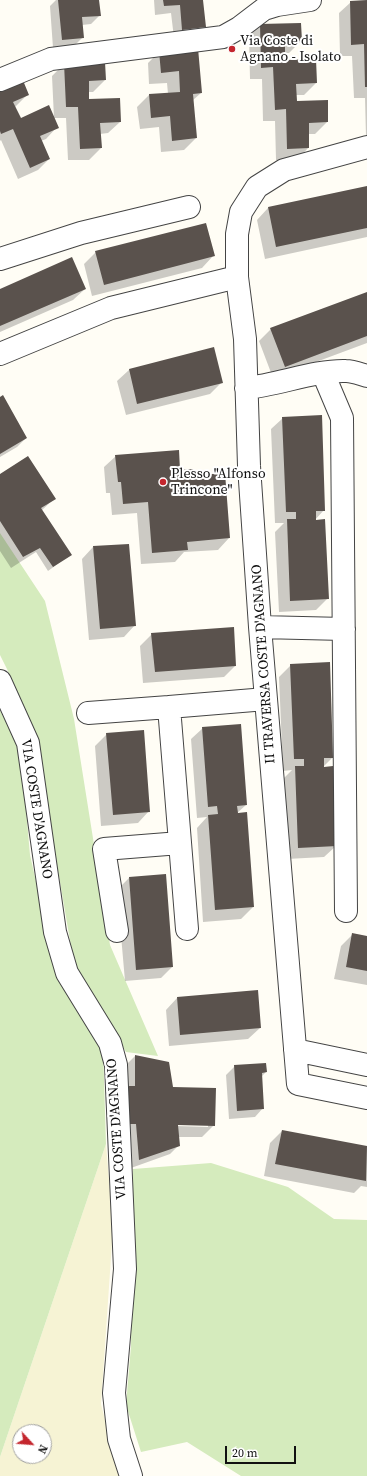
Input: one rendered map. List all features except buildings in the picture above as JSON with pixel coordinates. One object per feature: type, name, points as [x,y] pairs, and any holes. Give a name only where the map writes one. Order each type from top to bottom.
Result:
[{"type":"street","points":[[0,80],[51,58],[223,37],[239,28],[264,9],[277,5],[310,0]]},
{"type":"street","name":"II TRAVERSA COSTE D'AGNANO","points":[[367,147],[284,170],[257,187],[241,212],[237,234],[237,278],[245,339],[249,466],[260,627],[298,1084],[367,1098]]},
{"type":"street","points":[[0,259],[81,234],[189,207]]},
{"type":"street","points":[[0,354],[111,308],[237,278]]},
{"type":"street","points":[[246,388],[323,373],[347,371],[367,376]]},
{"type":"street","points":[[323,373],[342,418],[346,911]]},
{"type":"street","points":[[260,627],[344,629]]},
{"type":"street","name":"VIA COSTE D'AGNANO","points":[[0,681],[28,743],[55,932],[67,973],[110,1043],[116,1065],[125,1269],[114,1394],[119,1439],[131,1476]]},
{"type":"street","points":[[88,713],[266,699]]},
{"type":"street","points":[[168,707],[187,929]]},
{"type":"street","points":[[117,931],[104,849],[180,843]]},
{"type":"street","points":[[295,1050],[367,1065]]},
{"type":"shaded area","points":[[106,1144],[113,1228],[101,1404],[119,1476],[0,1476],[0,1457]]},
{"type":"green space","points":[[0,533],[45,601],[74,719],[110,945],[158,1056],[126,1052],[74,964],[36,741],[0,655]]},
{"type":"green space","points":[[0,710],[21,753],[30,855],[57,975],[103,1046],[106,1144],[0,1457]]},
{"type":"green space","points":[[211,1163],[288,1187],[334,1219],[367,1220],[367,1476],[241,1476],[187,1442],[141,1452],[126,1405],[131,1346],[133,1169]]},
{"type":"place","name":"Via Coste di Agnano - Isolato","points":[[232,49]]},
{"type":"place","name":"Plesso \"Alfonso Trincone\"","points":[[163,482]]}]
